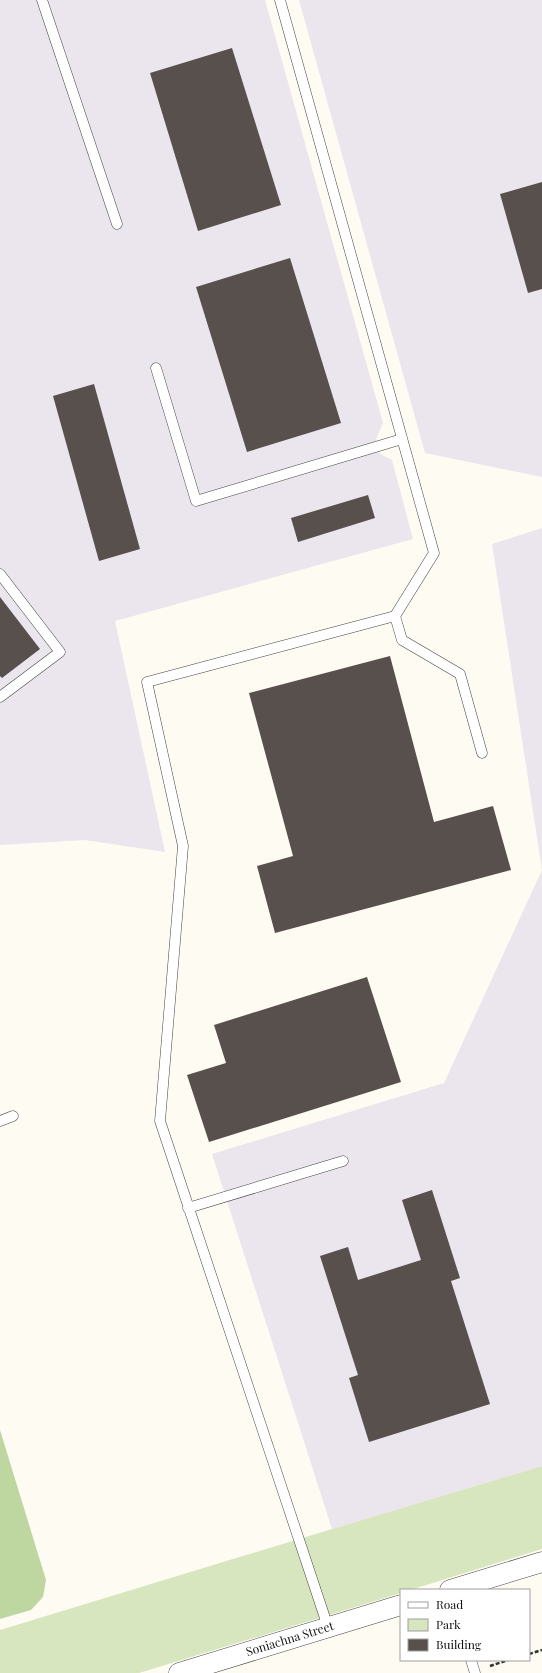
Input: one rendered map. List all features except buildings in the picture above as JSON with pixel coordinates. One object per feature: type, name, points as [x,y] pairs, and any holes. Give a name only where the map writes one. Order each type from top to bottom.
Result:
[{"type":"street","points":[[453,1589],[542,1562]]},
{"type":"street","name":"Soniachna Street","points":[[179,1673],[400,1605]]},
{"type":"lane","points":[[42,0],[117,224]]},
{"type":"lane","points":[[280,0],[434,553],[395,616],[147,682],[183,846],[160,1121],[328,1627]]},
{"type":"lane","points":[[156,368],[196,502],[402,439]]},
{"type":"lane","points":[[0,574],[60,652],[0,697]]},
{"type":"lane","points":[[395,616],[402,640],[460,674],[482,753]]},
{"type":"lane","points":[[0,1121],[13,1116]]},
{"type":"lane","points":[[188,1208],[343,1160]]},
{"type":"lane","points":[[470,1661],[475,1673]]},
{"type":"path","points":[[530,1654],[542,1650]]},
{"type":"shaded area","points":[[0,0],[265,0],[383,423],[376,439],[380,454],[392,460],[413,539],[115,621],[165,852],[85,840],[0,845]]},
{"type":"shaded area","points":[[299,0],[542,0],[542,477],[425,453]]},
{"type":"shaded area","points":[[542,528],[542,870],[492,544]]},
{"type":"shaded area","points":[[542,870],[542,1466],[332,1529],[212,1154],[444,1083]]},
{"type":"green space","points":[[0,1430],[46,1580],[43,1597],[31,1610],[0,1619]]},
{"type":"green space","points":[[542,1466],[542,1549],[413,1589],[400,1589],[400,1593],[139,1673],[0,1673],[0,1630]]}]
